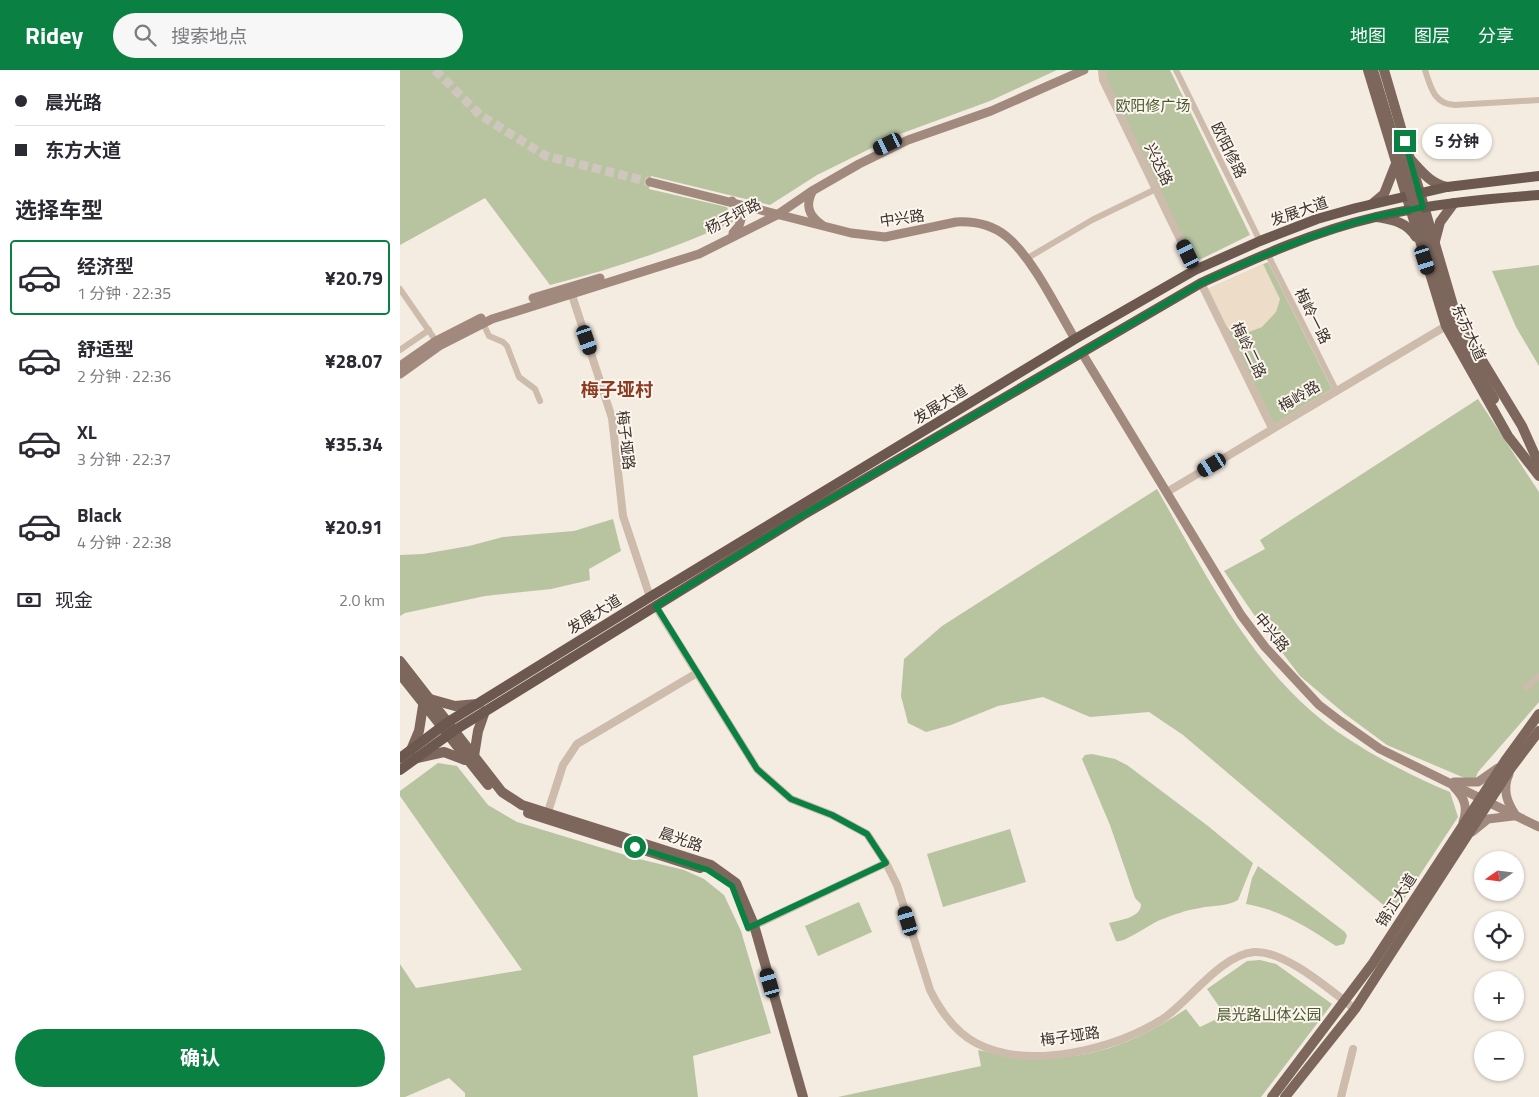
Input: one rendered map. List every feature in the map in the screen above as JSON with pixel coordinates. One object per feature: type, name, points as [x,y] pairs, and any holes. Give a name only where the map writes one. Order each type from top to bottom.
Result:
[{"type":"highway","name":"发展大道","points":[[448,729],[485,712],[653,602],[1075,339],[1195,270],[1260,241],[1317,219],[1372,204],[1448,187],[1539,176]]},
{"type":"highway","name":"发展大道","points":[[400,770],[413,754],[448,729],[478,703],[1201,283],[1267,253],[1321,233],[1376,217],[1423,207],[1539,195]]},
{"type":"highway","name":"发展大道","points":[[400,758],[413,754]]},
{"type":"main road","name":"杨子坪路","points":[[400,366],[436,341],[509,306],[570,290],[696,250],[773,214],[858,159],[902,137],[989,106],[1071,70]]},
{"type":"main road","name":"杨子坪路","points":[[811,189],[908,140],[991,111],[1084,70]]},
{"type":"main road","name":"东方大道","points":[[1368,70],[1409,210],[1446,326],[1508,436],[1537,465]]},
{"type":"main road","points":[[1373,70],[1450,323],[1537,465]]},
{"type":"main road","points":[[1378,70],[1454,321],[1537,465]]},
{"type":"main road","name":"东方大道","points":[[1384,70],[1423,207],[1458,319],[1522,426],[1537,465],[1539,476]]},
{"type":"main road","points":[[1410,159],[1426,177],[1439,185],[1448,187]]},
{"type":"main road","points":[[1372,204],[1384,194],[1396,165]]},
{"type":"main road","name":"中兴路","points":[[650,182],[732,201],[824,227],[885,237],[956,222],[978,223],[1007,237],[1026,259],[1075,339]]},
{"type":"main road","points":[[811,189],[809,211],[824,227]]},
{"type":"main road","points":[[732,201],[742,216],[739,226],[733,233]]},
{"type":"main road","points":[[1434,244],[1440,222],[1454,204]]},
{"type":"main road","points":[[400,374],[439,346],[483,323],[570,290],[699,254],[773,214]]},
{"type":"main road","points":[[1376,217],[1402,223],[1412,230],[1420,244]]},
{"type":"main road","name":"中兴路","points":[[1082,353],[1241,615],[1264,648],[1319,706],[1380,749],[1447,780],[1539,827]]},
{"type":"main road","name":"晨光路","points":[[400,661],[427,703]]},
{"type":"main road","name":"晨光路","points":[[400,674],[427,703],[472,760],[502,792],[522,805],[546,816],[711,865],[736,883],[803,1097]]},
{"type":"main road","points":[[478,703],[455,706],[427,703],[413,754],[444,752],[472,760],[478,731],[485,712]]},
{"type":"main road","name":"锦江大道","points":[[1272,1097],[1346,1001],[1464,832],[1539,714]]},
{"type":"main road","name":"锦江大道","points":[[1508,764],[1539,731]]},
{"type":"main road","points":[[1447,780],[1459,783],[1478,782],[1508,764]]},
{"type":"main road","points":[[1508,764],[1505,793],[1516,816]]},
{"type":"main road","points":[[1447,780],[1456,789],[1465,803],[1464,832]]},
{"type":"main road","points":[[1464,832],[1488,819],[1504,815],[1516,816]]},
{"type":"main road","name":"锦江大道","points":[[1286,1097],[1355,1008],[1464,832]]},
{"type":"main road","name":"晨光路","points":[[751,927],[797,1097]]},
{"type":"street","name":"兴达路","points":[[1102,70],[1103,80],[1195,270]]},
{"type":"street","name":"欧阳修路","points":[[1176,70],[1260,241]]},
{"type":"street","points":[[1425,70],[1431,90],[1436,99],[1443,103],[1455,105],[1539,100]]},
{"type":"street","points":[[1026,259],[1092,220],[1156,189]]},
{"type":"street","name":"梅岭一路","points":[[1267,253],[1336,390]]},
{"type":"street","name":"梅岭二路","points":[[1201,283],[1272,428]]},
{"type":"street","points":[[400,289],[436,341]]},
{"type":"street","name":"梅子垭路","points":[[570,290],[612,418],[623,516],[653,602],[757,769],[791,799],[832,815],[867,834],[886,863],[897,885],[930,990],[937,1004],[954,1027],[984,1047],[1011,1054],[1048,1055],[1086,1050],[1119,1041],[1142,1031],[1177,1008],[1234,958],[1255,952],[1284,960],[1355,1008]]},
{"type":"street","points":[[483,323],[489,336],[504,342],[508,346],[519,377],[535,389],[540,401]]},
{"type":"street","name":"梅岭路","points":[[1167,492],[1446,326]]},
{"type":"street","points":[[400,350],[429,330]]},
{"type":"street","points":[[546,816],[563,765],[576,744],[697,673]]},
{"type":"street","points":[[1526,688],[1539,676]]},
{"type":"street","points":[[751,927],[886,863]]},
{"type":"street","points":[[1340,1097],[1353,1049]]},
{"type":"green space","points":[[400,70],[1057,70],[990,101],[900,134],[817,175],[770,205],[651,176],[649,189],[727,207],[733,222],[643,258],[550,285],[485,198],[400,245]]},
{"type":"green space","name":"欧阳修广场","points":[[1105,70],[1170,70],[1250,235],[1195,262],[1104,79]]},
{"type":"green space","points":[[1268,262],[1332,389],[1274,424],[1208,289]]},
{"type":"green space","points":[[1539,265],[1539,366],[1516,327],[1492,271]]},
{"type":"green space","points":[[1478,399],[1539,492],[1539,702],[1478,772],[1474,782],[1387,745],[1345,714],[1300,676],[1259,622],[1224,571],[1265,549],[1260,540]]},
{"type":"green space","points":[[1157,489],[1224,606],[1243,634],[1286,686],[1310,710],[1340,734],[1396,767],[1450,792],[1458,817],[1394,914],[1183,735],[1149,712],[1090,717],[1043,697],[998,706],[951,725],[926,732],[908,723],[901,696],[904,659],[942,626]]},
{"type":"green space","points":[[613,519],[621,551],[589,569],[590,580],[551,589],[485,596],[405,613],[400,616],[400,555],[423,554],[469,546],[503,537],[574,531]]},
{"type":"green space","points":[[1092,754],[1115,759],[1127,765],[1208,826],[1253,863],[1238,900],[1229,904],[1195,909],[1175,915],[1156,922],[1124,940],[1116,941],[1109,923],[1134,915],[1140,909],[1141,904],[1135,898],[1110,825],[1082,759],[1085,755]]},
{"type":"green space","points":[[438,763],[457,766],[488,805],[517,822],[635,858],[684,870],[704,879],[724,895],[741,931],[771,1033],[693,1056],[698,1097],[465,1097],[465,1093],[449,1078],[405,1097],[400,1097],[400,964],[416,988],[522,970],[400,796],[400,791]]},
{"type":"green space","points":[[1010,829],[1026,882],[943,907],[927,854]]},
{"type":"green space","points":[[1258,866],[1345,932],[1347,936],[1344,944],[1336,946],[1282,915],[1271,910],[1246,904],[1252,878]]},
{"type":"green space","points":[[859,902],[872,932],[818,956],[805,926]]},
{"type":"green space","name":"晨光路山体公园","points":[[1260,960],[1276,964],[1332,1004],[1261,1097],[838,1097],[981,1066],[978,1050],[1007,1056],[1035,1058],[1061,1058],[1087,1054],[1112,1047],[1136,1037],[1161,1025],[1186,1009],[1200,1027],[1225,1015],[1207,989],[1247,961]]},
{"type":"shaded area","points":[[1263,264],[1280,299],[1276,312],[1262,327],[1246,333],[1233,333],[1225,325],[1208,289]]},
{"type":"tunnel","points":[[435,70],[480,115],[546,156],[650,182]]},
{"type":"district","name":"梅子垭村","points":[[617,389]]},
{"type":"route","points":[[635,847],[708,870],[732,886],[748,928],[886,863],[867,834],[832,815],[791,799],[757,769],[656,606],[803,515],[1201,283],[1267,253],[1321,233],[1376,217],[1423,207],[1405,141]]}]
